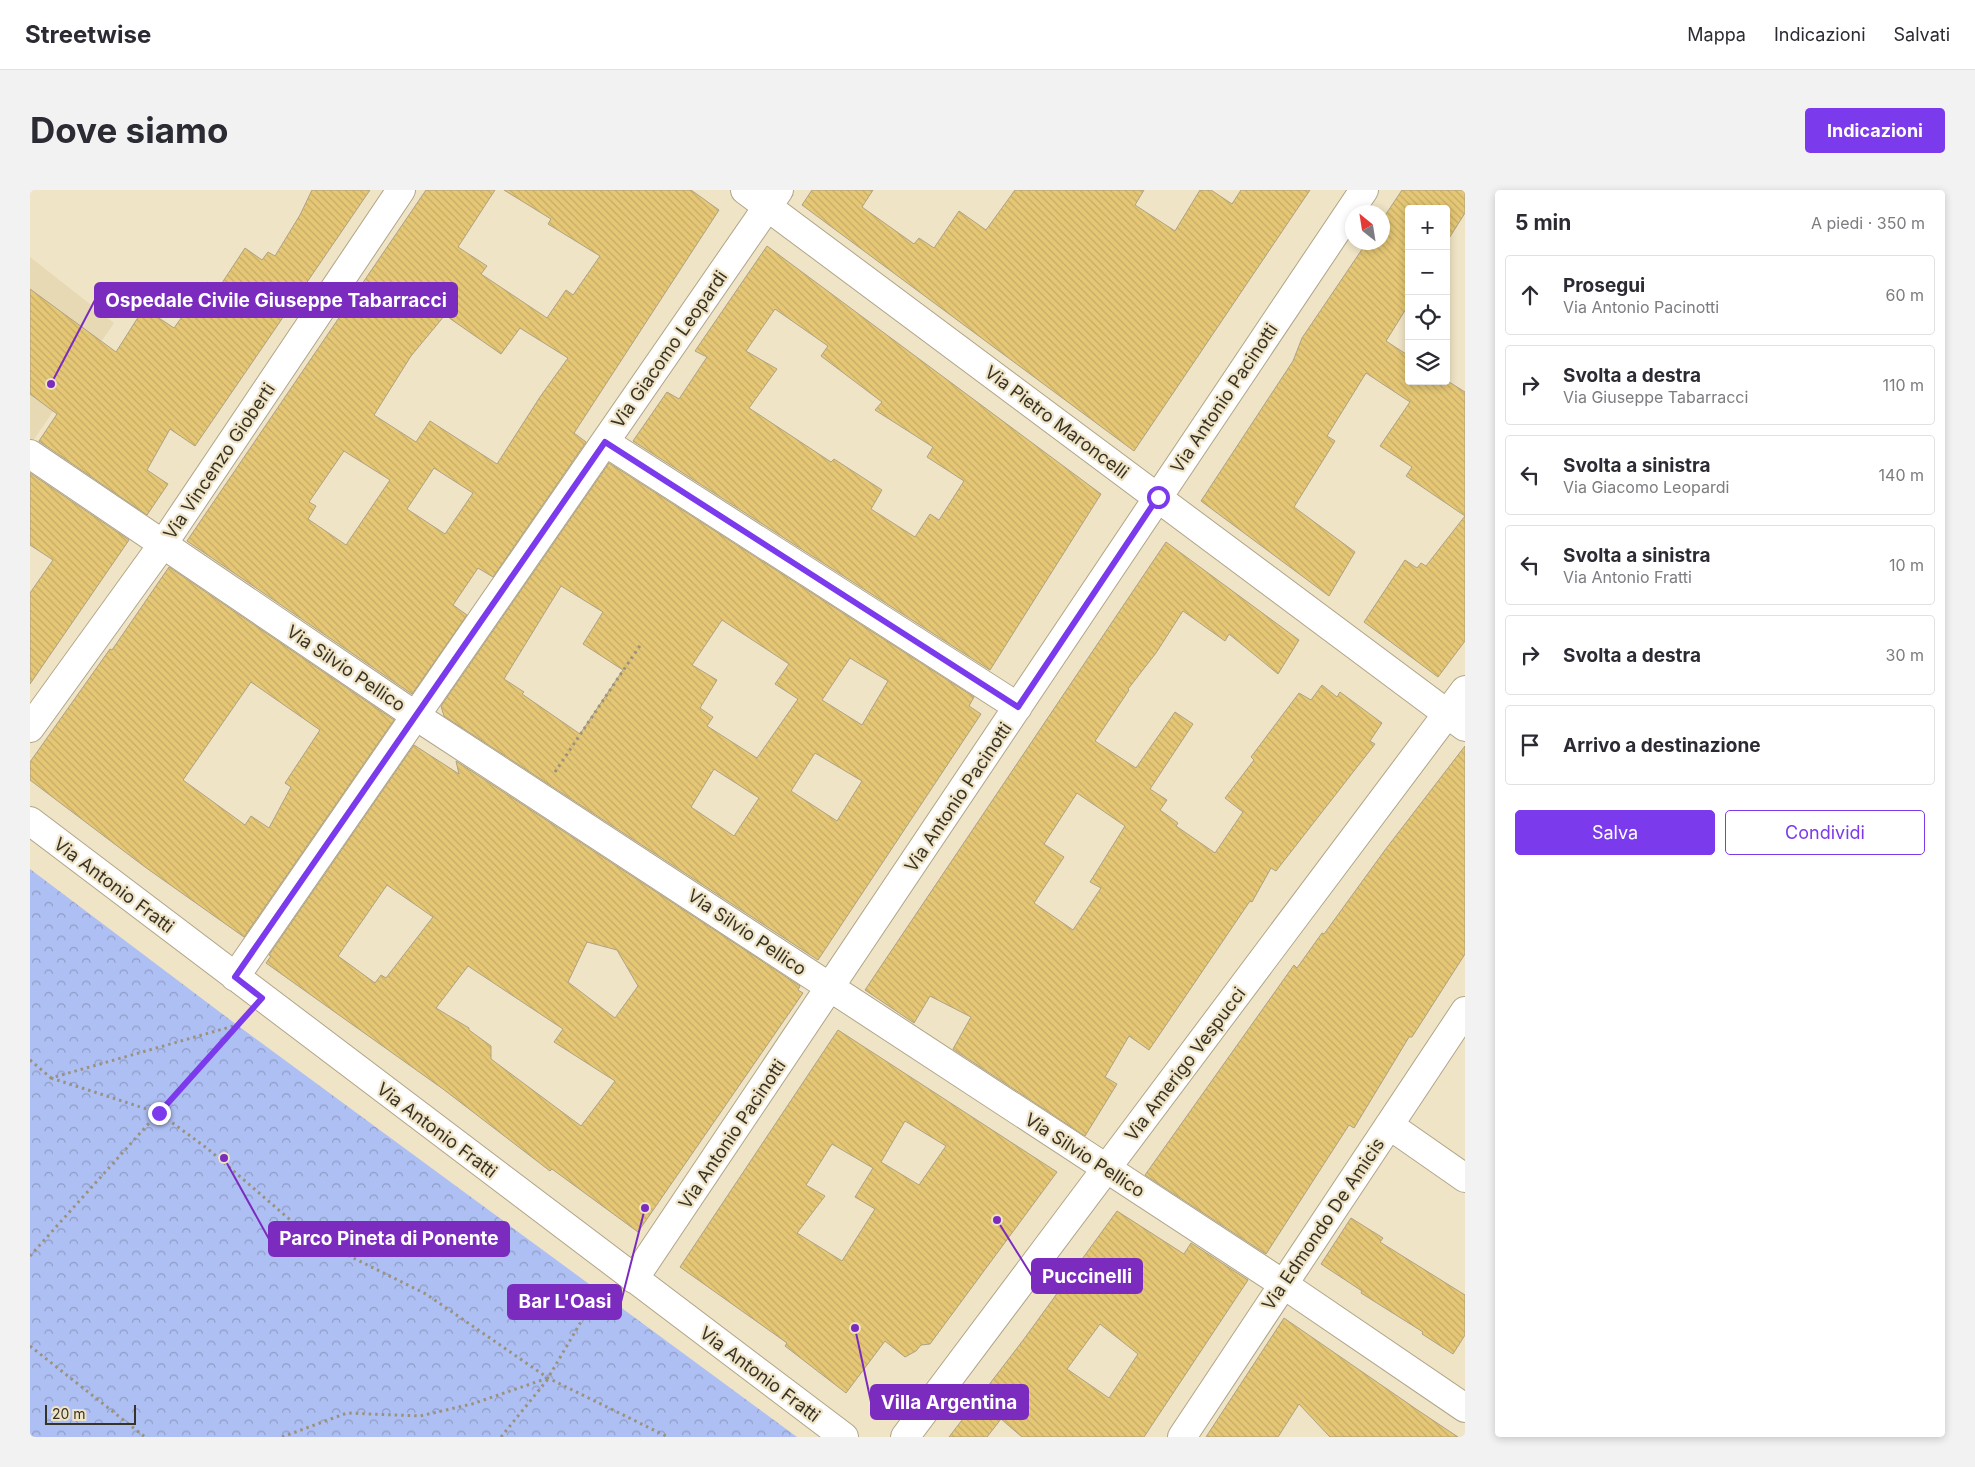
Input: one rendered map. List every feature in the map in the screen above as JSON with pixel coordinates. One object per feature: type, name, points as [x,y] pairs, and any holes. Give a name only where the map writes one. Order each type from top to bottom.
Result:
[{"type":"street","name":"Via Vincenzo Gioberti","points":[[30,728],[163,544],[401,190]]},
{"type":"street","name":"Via Pietro Maroncelli","points":[[745,190],[773,198],[1158,497],[1456,720]]},
{"type":"street","name":"Via Antonio Pacinotti","points":[[634,1279],[1364,190]]},
{"type":"street","name":"Via Giacomo Leopardi","points":[[235,977],[773,198]]},
{"type":"street","points":[[605,442],[1018,707]]},
{"type":"street","name":"Via Silvio Pellico","points":[[30,454],[416,716],[539,795],[1106,1170],[1283,1284],[1465,1408]]},
{"type":"street","name":"Via Amerigo Vespucci","points":[[905,1437],[1106,1170],[1456,720],[1465,690]]},
{"type":"street","name":"Via Antonio Fratti","points":[[30,822],[844,1437]]},
{"type":"street","name":"Via Edmondo De Amicis","points":[[1182,1437],[1465,1011]]},
{"type":"street","points":[[1389,1125],[1465,1178]]},
{"type":"path","points":[[539,795],[641,644]]},
{"type":"path","points":[[30,1256],[262,998]]},
{"type":"path","points":[[51,1078],[237,1025]]},
{"type":"path","points":[[30,1060],[51,1078],[159,1113],[208,1149],[309,1236],[426,1294],[548,1378],[668,1437]]},
{"type":"path","points":[[501,1437],[548,1378],[598,1291]]},
{"type":"path","points":[[30,1346],[145,1437]]},
{"type":"path","points":[[282,1437],[347,1413],[420,1416],[472,1404],[548,1378]]},
{"type":"shaded area","points":[[30,257],[114,323],[30,445]]},
{"type":"green space","points":[[30,869],[237,1025],[797,1437],[30,1437]]},
{"type":"building","points":[[312,190],[370,190],[195,446],[170,429],[147,470],[168,484],[147,515],[39,441],[57,414],[30,394],[30,289],[116,352],[144,308],[174,328],[207,282],[218,289],[245,248],[262,260],[268,252],[275,256],[300,215]]},
{"type":"building","points":[[426,190],[495,190],[458,247],[487,266],[481,274],[547,318],[566,290],[573,295],[600,256],[548,224],[551,219],[504,190],[691,190],[719,210],[574,433],[586,442],[493,577],[478,568],[453,605],[467,615],[412,694],[187,541]],"holes":[[[445,315],[501,354],[520,328],[568,358],[540,397],[497,464],[430,421],[416,442],[374,415],[411,356]],[[344,451],[390,480],[346,545],[308,519],[316,506],[309,502]],[[434,468],[473,493],[445,534],[407,509]]]},
{"type":"building","points":[[812,190],[873,190],[862,207],[914,244],[919,238],[934,248],[959,211],[986,230],[1015,190],[1144,190],[1135,205],[1175,231],[1200,190],[1211,190],[1232,204],[1241,190],[1310,190],[1134,451],[802,205]]},
{"type":"building","points":[[1402,190],[1465,190],[1465,213],[1450,237],[1450,205],[1405,205],[1405,310],[1386,341],[1405,353],[1405,385],[1450,385],[1450,383],[1465,392],[1465,516],[1406,476],[1412,467],[1380,446],[1410,402],[1366,373],[1327,436],[1335,441],[1294,507],[1355,552],[1329,596],[1201,501],[1293,361],[1302,338],[1362,250],[1390,250],[1390,208]]},
{"type":"building","points":[[767,246],[1101,494],[990,670],[633,441],[667,392],[679,399],[707,357],[695,351]],"holes":[[[775,309],[828,346],[821,356],[882,402],[875,410],[933,447],[927,457],[964,481],[939,520],[930,514],[915,537],[871,509],[882,490],[834,459],[831,462],[749,408],[777,369],[746,351]]]},
{"type":"building","points":[[609,463],[974,697],[969,706],[981,714],[818,960],[444,716],[441,706]],"holes":[[[561,586],[603,612],[583,644],[623,670],[580,734],[522,694],[524,692],[504,679]],[[722,620],[789,664],[775,684],[798,699],[757,758],[707,726],[713,717],[700,708],[717,680],[692,665]],[[850,658],[888,681],[862,725],[822,700]],[[815,753],[862,781],[837,821],[791,791]],[[714,769],[759,798],[734,836],[691,807]]]},
{"type":"building","points":[[30,473],[129,540],[30,684],[30,593],[53,560],[30,545]]},
{"type":"building","points":[[1465,516],[1465,641],[1438,677],[1364,622],[1405,560],[1417,568],[1421,563],[1426,566]]},
{"type":"building","points":[[1166,542],[1299,640],[1278,674],[1229,634],[1225,641],[1183,611],[1156,653],[1128,689],[1095,741],[1136,768],[1175,712],[1193,724],[1150,789],[1167,800],[1160,810],[1178,823],[1176,826],[1215,853],[1243,812],[1225,798],[1254,760],[1251,757],[1299,693],[1311,700],[1322,685],[1337,697],[1340,692],[1382,723],[1370,741],[1375,744],[1276,871],[1271,868],[1252,902],[1250,901],[1149,1050],[1129,1036],[1105,1077],[1117,1084],[1085,1136],[953,1049],[971,1017],[930,996],[914,1023],[865,990]],"holes":[[[1077,793],[1125,826],[1090,882],[1101,888],[1073,930],[1034,903],[1064,857],[1044,844]]]},
{"type":"building","points":[[169,567],[394,720],[244,937],[145,867],[30,780],[30,762],[110,649],[112,650]],"holes":[[[251,682],[320,730],[285,783],[291,787],[269,828],[251,816],[245,825],[183,780]]]},
{"type":"building","points":[[414,745],[459,774],[456,761],[800,986],[798,990],[803,993],[638,1232],[552,1169],[550,1171],[443,1089],[266,963],[271,956],[269,955]],"holes":[[[387,885],[433,917],[386,978],[381,975],[375,983],[338,956]],[[587,942],[617,950],[638,986],[615,1018],[568,982]],[[468,966],[563,1029],[554,1042],[615,1081],[581,1126],[491,1059],[491,1046],[469,1030],[469,1028],[436,1008]]]},
{"type":"building","points":[[1465,746],[1465,954],[1412,1037],[1409,1037],[1354,1128],[1349,1125],[1266,1254],[1145,1175],[1294,965],[1297,968],[1322,933],[1324,934],[1385,850]]},
{"type":"building","points":[[838,1030],[1057,1172],[930,1344],[921,1345],[916,1351],[905,1357],[885,1341],[846,1393],[785,1346],[787,1343],[680,1267]],"holes":[[[905,1121],[946,1146],[919,1185],[881,1162]],[[832,1144],[873,1168],[855,1197],[875,1209],[842,1261],[797,1233],[825,1196],[806,1185]]]},
{"type":"building","points":[[1117,1211],[1184,1254],[1191,1243],[1248,1280],[1144,1437],[1022,1437],[1001,1419],[987,1437],[949,1437],[1024,1339]],"holes":[[[1100,1324],[1138,1354],[1109,1398],[1067,1369]]]},
{"type":"building","points":[[1351,1218],[1383,1238],[1380,1242],[1465,1295],[1465,1335],[1453,1354],[1321,1264]]},
{"type":"building","points":[[1284,1318],[1458,1437],[1330,1437],[1299,1404],[1278,1437],[1206,1437]]},
{"type":"place","name":"Ospedale Civile Giuseppe Tabarracci","points":[[51,384]]},
{"type":"place","name":"Parco Pineta di Ponente","points":[[224,1158]]},
{"type":"place","name":"Bar L'Oasi","points":[[645,1208]]},
{"type":"place","name":"Puccinelli","points":[[997,1220]]},
{"type":"place","name":"Villa Argentina","points":[[855,1328]]},
{"type":"route","points":[[159,1113],[262,998],[235,977],[248,961],[605,442],[1018,707],[1158,497]]}]
